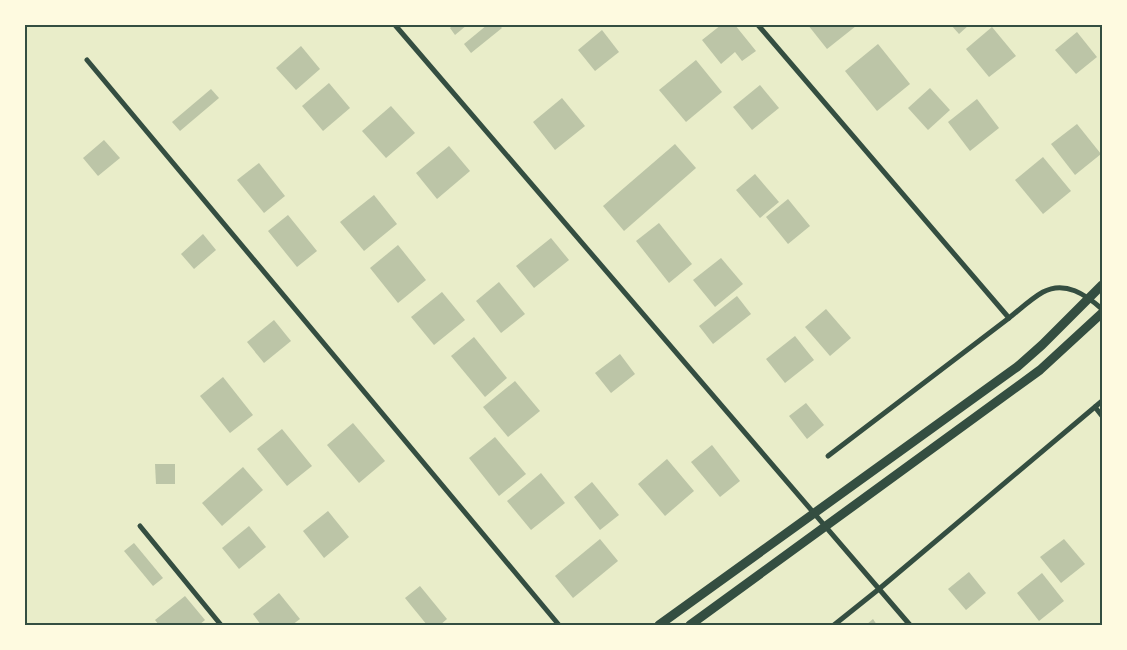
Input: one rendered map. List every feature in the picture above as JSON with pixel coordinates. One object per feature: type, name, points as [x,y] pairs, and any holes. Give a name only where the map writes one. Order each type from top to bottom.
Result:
[{"type":"street","points":[[395,25],[910,625]]},
{"type":"street","points":[[758,25],[1009,318]]},
{"type":"street","points":[[87,60],[559,625]]},
{"type":"street","points":[[659,625],[1017,367],[1102,285]]},
{"type":"street","points":[[690,625],[1040,370],[1102,311],[1089,298],[1071,289],[1056,288],[1043,292],[828,456]]},
{"type":"street","points":[[834,625],[1102,401]]},
{"type":"street","points":[[1095,407],[1102,416]]},
{"type":"street","points":[[140,526],[221,625]]},
{"type":"building","points":[[453,25],[467,25],[455,35],[450,28]]},
{"type":"building","points":[[487,25],[499,25],[502,28],[471,53],[464,44]]},
{"type":"building","points":[[721,25],[735,25],[756,51],[742,61],[735,52],[721,64],[702,40]]},
{"type":"building","points":[[808,25],[855,25],[856,26],[827,49]]},
{"type":"building","points":[[951,25],[969,25],[959,34]]},
{"type":"building","points":[[992,27],[1016,56],[989,77],[966,49]]},
{"type":"building","points":[[602,30],[619,52],[595,71],[578,50]]},
{"type":"building","points":[[1077,32],[1097,57],[1076,74],[1055,50]]},
{"type":"building","points":[[878,44],[910,84],[877,111],[845,71]]},
{"type":"building","points":[[301,46],[320,69],[296,90],[276,68]]},
{"type":"building","points":[[696,60],[722,92],[686,122],[659,90]]},
{"type":"building","points":[[329,83],[350,108],[323,131],[302,106]]},
{"type":"building","points":[[760,85],[779,108],[752,130],[733,107]]},
{"type":"building","points":[[930,88],[950,110],[928,130],[908,108]]},
{"type":"building","points":[[211,89],[219,98],[180,131],[172,122]]},
{"type":"building","points":[[562,98],[585,126],[555,150],[533,122]]},
{"type":"building","points":[[977,99],[999,128],[970,151],[948,122]]},
{"type":"building","points":[[391,106],[415,133],[386,158],[362,131]]},
{"type":"building","points":[[1077,124],[1101,154],[1075,175],[1051,144]]},
{"type":"building","points":[[104,140],[120,158],[98,176],[83,158]]},
{"type":"building","points":[[675,144],[696,168],[624,231],[603,206]]},
{"type":"building","points":[[449,146],[470,171],[437,199],[416,173]]},
{"type":"building","points":[[1043,157],[1071,191],[1043,214],[1015,180]]},
{"type":"building","points":[[259,163],[285,196],[264,213],[237,180]]},
{"type":"building","points":[[755,174],[779,202],[760,218],[736,190]]},
{"type":"building","points":[[374,195],[397,224],[364,251],[340,222]]},
{"type":"building","points":[[788,199],[810,226],[788,244],[766,217]]},
{"type":"building","points":[[288,215],[317,251],[297,267],[268,231]]},
{"type":"building","points":[[659,223],[692,264],[669,283],[636,241]]},
{"type":"building","points":[[203,234],[216,250],[194,269],[181,254]]},
{"type":"building","points":[[551,238],[569,260],[534,288],[516,266]]},
{"type":"building","points":[[398,245],[426,280],[398,303],[370,268]]},
{"type":"building","points":[[721,258],[743,284],[715,307],[693,280]]},
{"type":"building","points":[[499,282],[525,314],[501,333],[476,301]]},
{"type":"building","points":[[442,292],[465,320],[434,345],[411,317]]},
{"type":"building","points":[[737,296],[751,314],[713,344],[699,326]]},
{"type":"building","points":[[826,309],[851,338],[830,356],[805,327]]},
{"type":"building","points":[[274,320],[291,341],[264,363],[247,342]]},
{"type":"building","points":[[795,336],[814,360],[785,383],[766,359]]},
{"type":"building","points":[[474,337],[507,378],[485,397],[451,356]]},
{"type":"building","points":[[620,354],[635,374],[611,393],[595,373]]},
{"type":"building","points":[[223,377],[253,415],[230,433],[200,396]]},
{"type":"building","points":[[515,381],[540,411],[508,437],[483,407]]},
{"type":"building","points":[[806,403],[824,425],[807,439],[789,416]]},
{"type":"building","points":[[353,423],[385,461],[359,483],[327,445]]},
{"type":"building","points":[[282,429],[312,466],[287,486],[257,449]]},
{"type":"building","points":[[495,437],[526,474],[499,496],[469,458]]},
{"type":"building","points":[[712,445],[740,481],[720,497],[691,462]]},
{"type":"building","points":[[667,459],[694,491],[665,516],[638,484]]},
{"type":"building","points":[[155,464],[175,464],[175,484],[156,484]]},
{"type":"building","points":[[243,467],[263,490],[222,526],[202,503]]},
{"type":"building","points":[[541,473],[565,503],[531,530],[507,501]]},
{"type":"building","points":[[592,482],[619,515],[600,530],[574,497]]},
{"type":"building","points":[[328,511],[349,537],[324,558],[303,531]]},
{"type":"building","points":[[249,526],[266,547],[239,569],[222,548]]},
{"type":"building","points":[[600,539],[618,561],[573,598],[555,576]]},
{"type":"building","points":[[1064,539],[1085,564],[1061,583],[1040,557]]},
{"type":"building","points":[[134,543],[163,578],[153,586],[124,551]]},
{"type":"building","points":[[969,572],[986,593],[966,610],[948,589]]},
{"type":"building","points":[[1042,573],[1064,601],[1039,621],[1017,593]]},
{"type":"building","points":[[420,586],[447,619],[440,625],[427,625],[405,598]]},
{"type":"building","points":[[279,593],[300,619],[292,625],[261,625],[253,614]]},
{"type":"building","points":[[185,596],[205,620],[199,625],[159,625],[155,620]]},
{"type":"building","points":[[873,619],[877,625],[866,625]]}]
